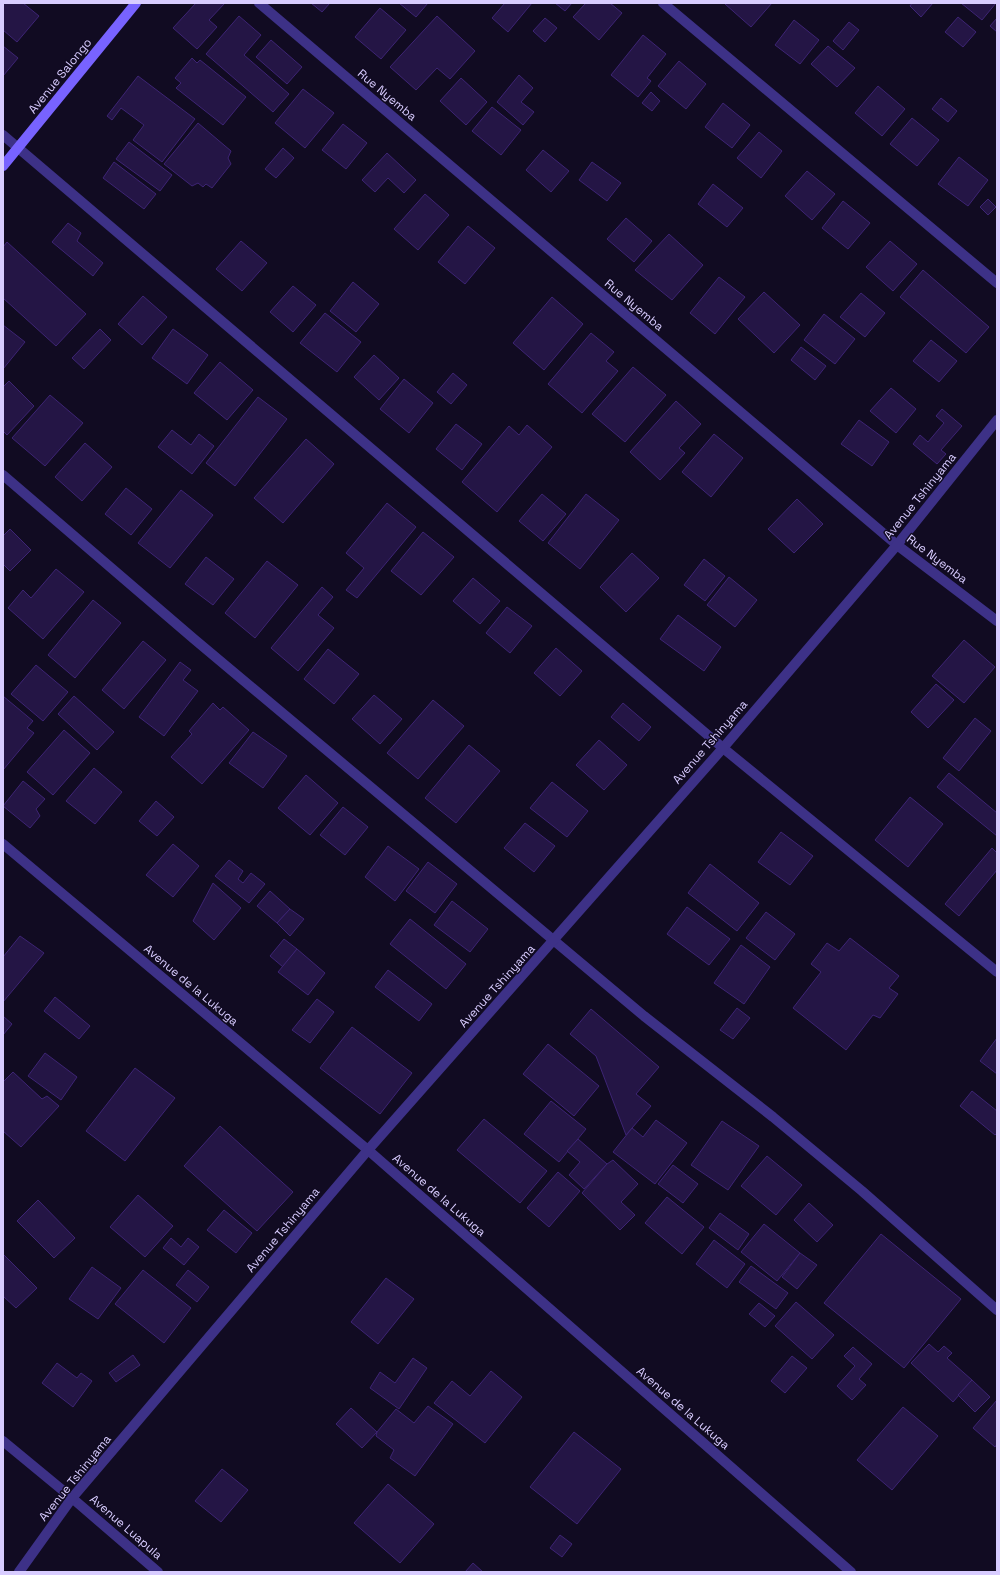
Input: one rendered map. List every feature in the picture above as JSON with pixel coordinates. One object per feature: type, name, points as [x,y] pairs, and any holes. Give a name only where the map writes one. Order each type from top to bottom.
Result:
[{"type":"street","name":"Avenue Salongo","points":[[3,166],[136,3]]},
{"type":"street","name":"Rue Nyemba","points":[[259,3],[897,545],[997,621]]},
{"type":"street","points":[[663,3],[997,284]]},
{"type":"street","points":[[3,135],[723,748],[997,972]]},
{"type":"street","name":"Avenue Tshinyama","points":[[20,1572],[72,1498],[368,1150],[723,748],[897,545],[997,420]]},
{"type":"street","points":[[3,475],[194,639],[644,1016],[862,1191],[997,1310]]},
{"type":"street","name":"Avenue de la Lukuga","points":[[3,844],[368,1150],[851,1572]]},
{"type":"street","name":"Avenue Luapula","points":[[3,1441],[158,1572]]},
{"type":"building","points":[[3,3],[23,3],[39,16],[17,42],[3,30]]},
{"type":"building","points":[[196,3],[225,3],[209,20],[217,27],[197,49],[173,28]]},
{"type":"building","points":[[311,3],[330,3],[322,12]]},
{"type":"building","points":[[399,3],[428,3],[416,17]]},
{"type":"building","points":[[505,3],[532,3],[508,32],[492,18]]},
{"type":"building","points":[[555,3],[572,3],[565,11]]},
{"type":"building","points":[[586,3],[610,3],[622,13],[599,40],[573,17]]},
{"type":"building","points":[[772,3],[751,27],[725,4]]},
{"type":"building","points":[[912,3],[933,3],[921,17],[910,6]]},
{"type":"building","points":[[961,3],[996,3],[982,20]]},
{"type":"building","points":[[380,8],[406,30],[381,59],[355,37]]},
{"type":"building","points":[[239,16],[261,35],[244,55],[289,94],[273,112],[206,54]]},
{"type":"building","points":[[437,16],[475,51],[450,79],[437,68],[416,90],[390,67]]},
{"type":"building","points":[[958,17],[976,32],[963,47],[945,32]]},
{"type":"building","points":[[545,18],[557,28],[545,42],[533,31]]},
{"type":"building","points":[[997,18],[997,32],[990,26]]},
{"type":"building","points":[[794,20],[819,40],[800,64],[775,45]]},
{"type":"building","points":[[849,22],[859,30],[843,50],[833,41]]},
{"type":"building","points":[[643,35],[666,54],[647,78],[651,81],[638,97],[611,75]]},
{"type":"building","points":[[271,40],[302,67],[287,84],[256,57]]},
{"type":"building","points":[[3,46],[18,58],[3,76]]},
{"type":"building","points":[[828,46],[855,68],[837,87],[811,64]]},
{"type":"building","points":[[192,58],[197,63],[200,60],[246,97],[223,125],[176,88],[181,83],[175,78]]},
{"type":"building","points":[[679,61],[706,84],[686,109],[658,86]]},
{"type":"building","points":[[519,75],[533,88],[521,102],[534,112],[523,125],[497,102]]},
{"type":"building","points":[[138,76],[195,119],[162,162],[133,140],[144,125],[121,108],[112,120],[107,116]]},
{"type":"building","points":[[461,78],[487,102],[466,125],[440,101]]},
{"type":"building","points":[[878,86],[905,109],[882,136],[855,113]]},
{"type":"building","points":[[303,89],[334,113],[305,148],[275,123]]},
{"type":"building","points":[[651,92],[660,101],[652,111],[642,103]]},
{"type":"building","points":[[941,98],[957,111],[948,122],[932,109]]},
{"type":"building","points":[[723,103],[750,125],[732,148],[705,127]]},
{"type":"building","points":[[492,107],[521,130],[501,155],[472,131]]},
{"type":"building","points":[[912,118],[939,140],[917,166],[890,144]]},
{"type":"building","points":[[198,123],[231,151],[228,158],[231,164],[212,188],[206,184],[203,187],[198,183],[192,186],[164,164]]},
{"type":"building","points":[[343,124],[367,143],[346,169],[322,150]]},
{"type":"building","points":[[759,132],[782,151],[761,178],[737,158]]},
{"type":"building","points":[[129,142],[172,175],[160,191],[116,159]]},
{"type":"building","points":[[283,148],[294,158],[276,178],[265,169]]},
{"type":"building","points":[[543,150],[569,171],[551,192],[526,170]]},
{"type":"building","points":[[387,153],[416,180],[404,193],[388,178],[375,192],[362,180]]},
{"type":"building","points":[[959,157],[988,180],[968,206],[938,184]]},
{"type":"building","points":[[114,162],[156,194],[144,209],[103,178]]},
{"type":"building","points":[[592,162],[621,183],[607,201],[579,180]]},
{"type":"building","points":[[807,171],[835,194],[812,220],[785,196]]},
{"type":"building","points":[[713,184],[743,208],[727,227],[698,204]]},
{"type":"building","points":[[425,194],[449,215],[418,250],[394,229]]},
{"type":"building","points":[[988,199],[996,207],[988,215],[980,207]]},
{"type":"building","points":[[843,201],[870,223],[848,249],[822,228]]},
{"type":"building","points":[[626,218],[652,241],[634,262],[607,239]]},
{"type":"building","points":[[68,223],[81,233],[77,241],[103,263],[93,276],[52,242]]},
{"type":"building","points":[[468,226],[495,248],[465,284],[438,262]]},
{"type":"building","points":[[669,234],[703,265],[672,300],[635,270]]},
{"type":"building","points":[[241,241],[267,263],[242,291],[216,269]]},
{"type":"building","points":[[890,241],[917,264],[893,291],[866,267]]},
{"type":"building","points":[[7,242],[86,314],[56,346],[3,298],[3,247]]},
{"type":"building","points":[[923,270],[989,327],[966,353],[900,297]]},
{"type":"building","points":[[719,277],[745,297],[715,334],[690,313]]},
{"type":"building","points":[[353,282],[379,304],[356,332],[330,311]]},
{"type":"building","points":[[293,286],[316,305],[293,332],[270,312]]},
{"type":"building","points":[[764,292],[800,325],[774,353],[738,319]]},
{"type":"building","points":[[861,293],[885,313],[865,337],[840,317]]},
{"type":"building","points":[[143,296],[167,317],[142,345],[118,324]]},
{"type":"building","points":[[552,297],[583,324],[544,370],[513,343]]},
{"type":"building","points":[[325,313],[361,342],[337,372],[300,343]]},
{"type":"building","points":[[824,314],[855,339],[835,364],[804,340]]},
{"type":"building","points":[[3,325],[25,342],[3,369]]},
{"type":"building","points":[[100,329],[111,340],[84,369],[72,358]]},
{"type":"building","points":[[173,329],[208,355],[187,384],[152,358]]},
{"type":"building","points":[[591,333],[614,352],[606,361],[618,371],[582,413],[548,384]]},
{"type":"building","points":[[931,340],[957,361],[939,382],[913,361]]},
{"type":"building","points":[[801,347],[826,366],[815,380],[791,360]]},
{"type":"building","points":[[374,355],[399,378],[379,400],[354,377]]},
{"type":"building","points":[[220,362],[253,390],[227,420],[194,393]]},
{"type":"building","points":[[633,367],[666,395],[625,442],[592,414]]},
{"type":"building","points":[[453,373],[467,385],[451,404],[437,392]]},
{"type":"building","points":[[404,379],[433,403],[409,433],[380,409]]},
{"type":"building","points":[[9,381],[34,406],[7,435],[3,431],[3,387]]},
{"type":"building","points":[[891,388],[916,409],[896,433],[870,411]]},
{"type":"building","points":[[50,395],[83,423],[45,466],[12,438]]},
{"type":"building","points":[[258,397],[287,419],[235,486],[206,463]]},
{"type":"building","points":[[676,401],[701,424],[679,448],[685,453],[660,480],[630,452]]},
{"type":"building","points":[[942,409],[962,426],[941,450],[946,454],[937,464],[913,444],[920,435],[928,442],[944,423],[936,416]]},
{"type":"building","points":[[859,420],[889,442],[872,466],[841,444]]},
{"type":"building","points":[[456,424],[482,444],[462,470],[436,449]]},
{"type":"building","points":[[527,425],[552,447],[497,512],[462,482],[509,426],[519,435]]},
{"type":"building","points":[[172,430],[191,445],[199,434],[214,446],[192,474],[158,447]]},
{"type":"building","points":[[714,434],[743,458],[711,497],[682,472]]},
{"type":"building","points":[[306,439],[334,464],[283,523],[254,498]]},
{"type":"building","points":[[85,443],[112,467],[82,501],[55,477]]},
{"type":"building","points":[[126,488],[152,509],[131,535],[105,514]]},
{"type":"building","points":[[181,490],[213,515],[170,568],[138,543]]},
{"type":"building","points":[[542,494],[566,514],[543,541],[519,521]]},
{"type":"building","points":[[586,494],[619,520],[580,569],[548,543]]},
{"type":"building","points":[[797,499],[823,524],[794,553],[768,529]]},
{"type":"building","points":[[387,503],[416,527],[357,598],[346,590],[364,568],[346,553]]},
{"type":"building","points":[[10,529],[31,550],[10,571],[3,564],[3,536]]},
{"type":"building","points":[[423,532],[454,557],[421,595],[391,571]]},
{"type":"building","points":[[632,553],[659,578],[626,612],[600,587]]},
{"type":"building","points":[[206,557],[234,579],[213,605],[185,584]]},
{"type":"building","points":[[704,559],[725,576],[705,601],[684,585]]},
{"type":"building","points":[[267,561],[298,585],[255,638],[225,613]]},
{"type":"building","points":[[56,569],[84,592],[43,639],[8,608],[23,590],[31,598]]},
{"type":"building","points":[[729,577],[757,600],[735,627],[707,605]]},
{"type":"building","points":[[473,578],[500,601],[480,624],[453,601]]},
{"type":"building","points":[[322,587],[333,597],[318,615],[334,628],[298,671],[271,648]]},
{"type":"building","points":[[93,600],[121,623],[75,678],[48,655]]},
{"type":"building","points":[[507,607],[532,626],[510,653],[486,633]]},
{"type":"building","points":[[678,615],[721,647],[704,671],[660,639]]},
{"type":"building","points":[[964,640],[995,667],[964,703],[932,676]]},
{"type":"building","points":[[143,641],[166,660],[124,709],[102,690]]},
{"type":"building","points":[[556,648],[582,671],[560,696],[534,673]]},
{"type":"building","points":[[328,649],[359,674],[334,704],[304,679]]},
{"type":"building","points":[[180,662],[191,670],[183,680],[198,691],[164,736],[139,717]]},
{"type":"building","points":[[36,665],[68,692],[43,721],[11,694]]},
{"type":"building","points":[[936,684],[954,700],[928,728],[911,712]]},
{"type":"building","points":[[374,695],[402,719],[380,744],[352,719]]},
{"type":"building","points":[[3,696],[33,721],[27,728],[34,733],[3,770]]},
{"type":"building","points":[[74,696],[114,732],[97,750],[58,714]]},
{"type":"building","points":[[433,700],[464,726],[418,779],[387,753]]},
{"type":"building","points":[[213,703],[220,710],[223,707],[249,730],[202,784],[171,757],[192,734],[189,731]]},
{"type":"building","points":[[623,703],[651,727],[639,741],[611,717]]},
{"type":"building","points":[[975,718],[991,731],[959,771],[943,758]]},
{"type":"building","points":[[64,730],[90,753],[53,795],[27,772]]},
{"type":"building","points":[[253,732],[287,756],[263,788],[229,763]]},
{"type":"building","points":[[599,740],[627,765],[604,790],[576,765]]},
{"type":"building","points":[[469,745],[500,771],[456,823],[425,798]]},
{"type":"building","points":[[94,768],[122,792],[95,824],[66,801]]},
{"type":"building","points":[[949,773],[997,813],[997,836],[937,787]]},
{"type":"building","points":[[306,775],[338,803],[310,835],[278,808]]},
{"type":"building","points":[[23,781],[45,799],[36,809],[40,816],[30,828],[3,806]]},
{"type":"building","points":[[552,782],[588,811],[567,837],[530,808]]},
{"type":"building","points":[[910,797],[943,824],[908,867],[875,840]]},
{"type":"building","points":[[156,801],[174,817],[157,836],[139,821]]},
{"type":"building","points":[[343,807],[368,827],[345,855],[320,835]]},
{"type":"building","points":[[525,823],[555,846],[534,872],[504,848]]},
{"type":"building","points":[[781,832],[813,856],[790,885],[758,862]]},
{"type":"building","points":[[173,844],[199,866],[173,897],[146,875]]},
{"type":"building","points":[[388,846],[419,869],[395,901],[365,877]]},
{"type":"building","points":[[992,848],[997,853],[997,870],[959,916],[945,904]]},
{"type":"building","points":[[229,860],[243,871],[238,879],[243,883],[251,873],[265,884],[249,903],[215,876]]},
{"type":"building","points":[[428,862],[457,884],[435,913],[406,891]]},
{"type":"building","points":[[710,864],[759,903],[737,931],[688,893]]},
{"type":"building","points":[[213,883],[241,908],[214,940],[193,921]]},
{"type":"building","points":[[270,891],[290,909],[277,923],[257,906]]},
{"type":"building","points":[[452,901],[488,929],[470,952],[434,925]]},
{"type":"building","points":[[687,907],[730,939],[709,965],[667,934]]},
{"type":"building","points":[[290,909],[304,919],[290,936],[277,923]]},
{"type":"building","points":[[766,912],[795,934],[775,960],[746,938]]},
{"type":"building","points":[[410,919],[466,964],[446,989],[390,944]]},
{"type":"building","points":[[20,936],[44,953],[3,1002],[3,957]]},
{"type":"building","points":[[850,938],[899,976],[889,988],[898,994],[880,1018],[873,1015],[846,1050],[793,1008],[821,972],[811,964],[827,943],[839,951]]},
{"type":"building","points":[[284,939],[297,949],[283,967],[270,956]]},
{"type":"building","points":[[741,945],[770,967],[744,1004],[714,983]]},
{"type":"building","points":[[297,949],[325,973],[308,995],[278,972]]},
{"type":"building","points":[[388,970],[432,1004],[419,1021],[375,987]]},
{"type":"building","points":[[55,997],[90,1026],[79,1039],[44,1011]]},
{"type":"building","points":[[317,999],[334,1012],[310,1043],[292,1030]]},
{"type":"building","points":[[737,1008],[750,1018],[733,1039],[720,1030]]},
{"type":"building","points":[[591,1009],[659,1067],[636,1094],[651,1106],[626,1135],[596,1056],[570,1034]]},
{"type":"building","points":[[3,1016],[12,1024],[3,1035]]},
{"type":"building","points":[[352,1027],[412,1073],[380,1114],[320,1068]]},
{"type":"building","points":[[997,1038],[997,1074],[980,1061]]},
{"type":"building","points":[[548,1044],[599,1086],[574,1116],[523,1074]]},
{"type":"building","points":[[45,1053],[77,1077],[61,1100],[28,1076]]},
{"type":"building","points":[[135,1068],[175,1098],[125,1161],[86,1131]]},
{"type":"building","points":[[13,1072],[42,1099],[47,1096],[59,1106],[21,1147],[3,1131],[3,1082]]},
{"type":"building","points":[[972,1091],[997,1111],[997,1133],[995,1135],[960,1106]]},
{"type":"building","points":[[551,1101],[586,1129],[559,1162],[524,1134]]},
{"type":"building","points":[[484,1119],[547,1171],[520,1203],[457,1150]]},
{"type":"building","points":[[656,1120],[687,1143],[655,1184],[613,1152],[632,1128],[643,1137]]},
{"type":"building","points":[[722,1121],[759,1146],[728,1190],[691,1165]]},
{"type":"building","points":[[220,1126],[293,1192],[257,1231],[184,1166]]},
{"type":"building","points":[[578,1139],[607,1164],[584,1189],[569,1175],[580,1162],[567,1151]]},
{"type":"building","points":[[767,1156],[802,1185],[776,1215],[741,1186]]},
{"type":"building","points":[[613,1160],[638,1184],[621,1202],[635,1215],[620,1230],[582,1193],[607,1164]]},
{"type":"building","points":[[673,1165],[698,1184],[683,1203],[658,1184]]},
{"type":"building","points":[[558,1172],[580,1191],[549,1227],[527,1208]]},
{"type":"building","points":[[138,1195],[173,1226],[145,1257],[110,1227]]},
{"type":"building","points":[[667,1197],[704,1227],[682,1254],[645,1223]]},
{"type":"building","points":[[38,1200],[75,1238],[54,1258],[17,1221]]},
{"type":"building","points":[[809,1203],[833,1225],[817,1242],[794,1220]]},
{"type":"building","points":[[224,1210],[252,1233],[236,1253],[207,1230]]},
{"type":"building","points":[[720,1213],[749,1234],[738,1250],[709,1228]]},
{"type":"building","points":[[764,1224],[800,1253],[777,1281],[741,1252]]},
{"type":"building","points":[[881,1234],[961,1299],[904,1368],[824,1303]]},
{"type":"building","points":[[171,1238],[181,1247],[188,1238],[199,1247],[184,1265],[163,1248]]},
{"type":"building","points":[[714,1240],[745,1264],[727,1288],[696,1264]]},
{"type":"building","points":[[800,1253],[817,1265],[797,1289],[782,1277]]},
{"type":"building","points":[[3,1254],[37,1288],[16,1308],[3,1296]]},
{"type":"building","points":[[751,1266],[788,1293],[776,1309],[739,1282]]},
{"type":"building","points":[[92,1267],[121,1288],[98,1319],[69,1299]]},
{"type":"building","points":[[143,1270],[191,1308],[164,1343],[115,1304]]},
{"type":"building","points":[[188,1270],[209,1287],[197,1302],[176,1285]]},
{"type":"building","points":[[386,1278],[414,1299],[378,1344],[351,1322]]},
{"type":"building","points":[[796,1302],[834,1335],[812,1359],[775,1326]]},
{"type":"building","points":[[759,1303],[775,1316],[765,1327],[749,1314]]},
{"type":"building","points":[[929,1344],[938,1352],[944,1346],[952,1353],[947,1358],[972,1380],[953,1402],[911,1363]]},
{"type":"building","points":[[853,1347],[872,1364],[859,1379],[866,1385],[852,1400],[837,1386],[855,1366],[844,1356]]},
{"type":"building","points":[[133,1355],[140,1365],[116,1382],[109,1373]]},
{"type":"building","points":[[792,1356],[807,1368],[785,1393],[771,1381]]},
{"type":"building","points":[[413,1358],[427,1368],[399,1409],[370,1388],[380,1372],[395,1383]]},
{"type":"building","points":[[57,1363],[77,1378],[81,1373],[92,1381],[73,1407],[42,1383]]},
{"type":"building","points":[[491,1371],[522,1397],[485,1443],[434,1403],[452,1381],[470,1396]]},
{"type":"building","points":[[972,1380],[990,1397],[975,1412],[958,1395]]},
{"type":"building","points":[[997,1400],[997,1444],[995,1447],[973,1428]]},
{"type":"building","points":[[428,1406],[453,1424],[415,1476],[390,1458],[394,1450],[376,1436],[377,1432],[396,1409],[414,1423]]},
{"type":"building","points":[[903,1407],[938,1436],[892,1490],[857,1460]]},
{"type":"building","points":[[351,1408],[377,1432],[362,1448],[336,1424]]},
{"type":"building","points":[[574,1432],[621,1469],[577,1524],[530,1487]]},
{"type":"building","points":[[222,1469],[248,1490],[221,1522],[195,1501]]},
{"type":"building","points":[[388,1484],[434,1524],[400,1563],[354,1523]]},
{"type":"building","points":[[560,1535],[572,1544],[562,1557],[550,1548]]},
{"type":"building","points":[[473,1563],[483,1572],[465,1572]]}]
